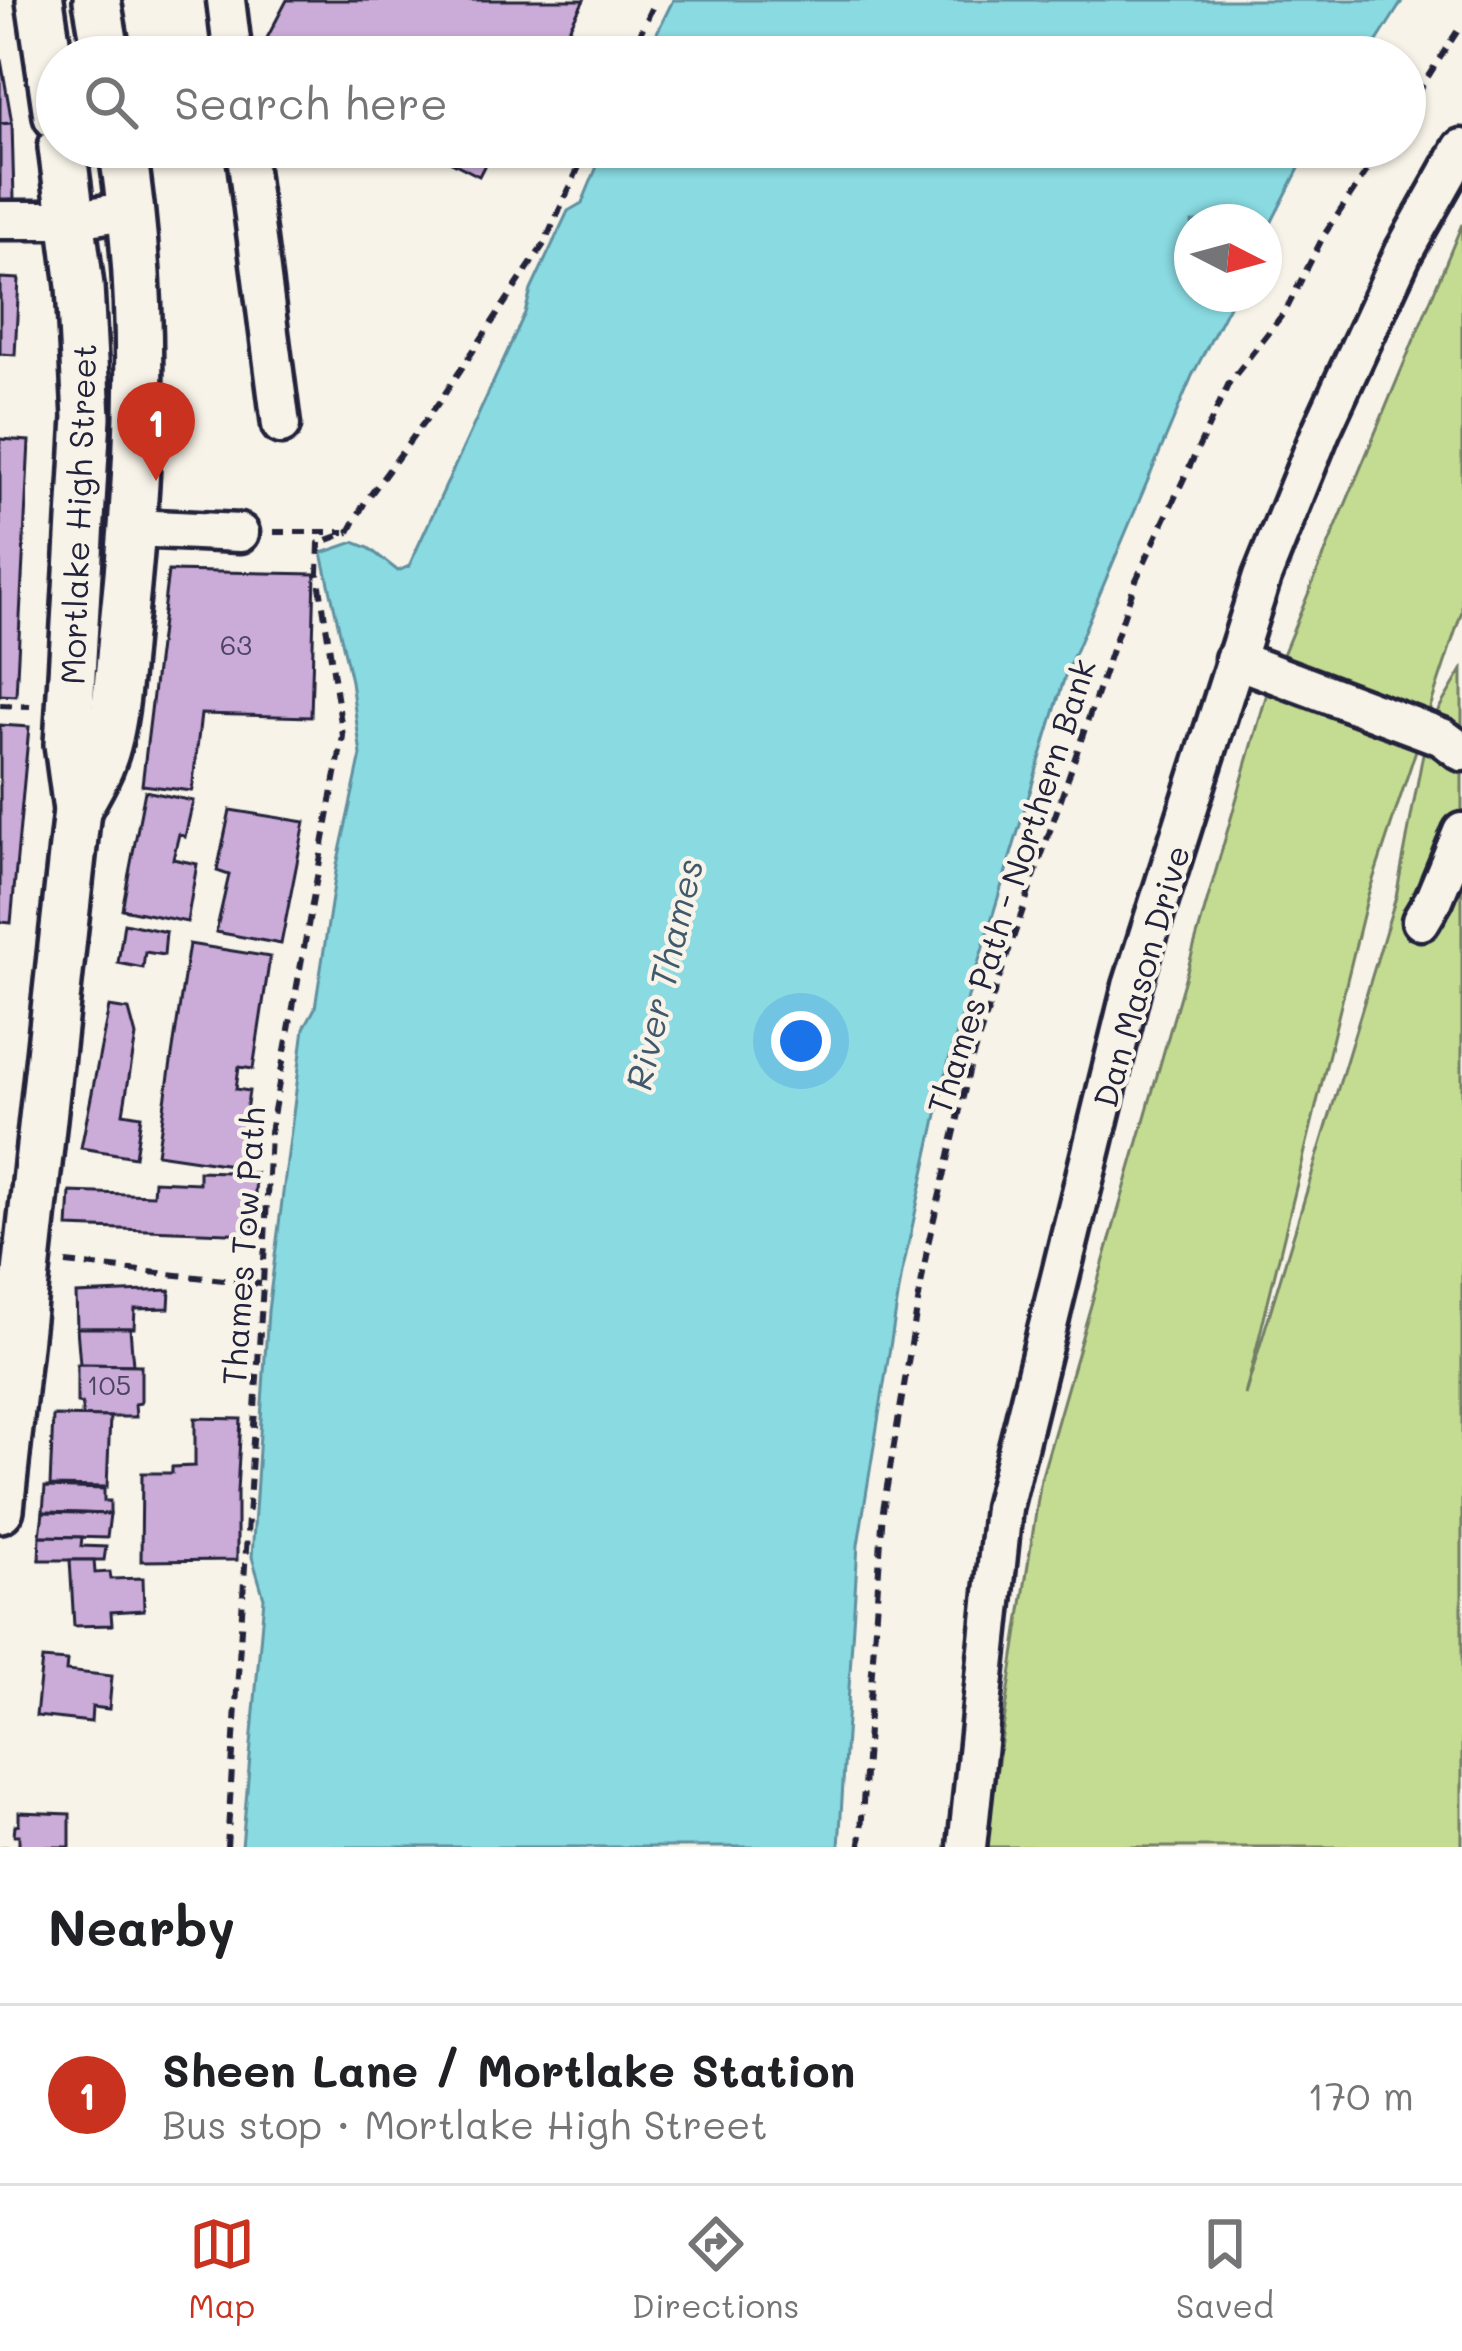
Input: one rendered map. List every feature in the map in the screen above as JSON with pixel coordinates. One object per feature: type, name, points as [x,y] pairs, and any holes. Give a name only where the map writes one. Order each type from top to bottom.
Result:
[{"type":"main road","points":[[40,0],[45,36]]},
{"type":"main road","points":[[98,0],[104,36]]},
{"type":"main road","name":"Mortlake High Street","points":[[0,1509],[77,811],[68,744],[87,417],[82,307],[65,168]]},
{"type":"main road","name":"Mortlake High Street","points":[[77,811],[103,760],[115,696],[133,528],[140,384],[125,168]]},
{"type":"street","points":[[226,0],[230,36]]},
{"type":"street","name":"Dan Mason Drive","points":[[967,1847],[1003,1508],[1132,986],[1262,577],[1321,431],[1402,253],[1462,148]]},
{"type":"street","points":[[248,168],[281,425]]},
{"type":"street","points":[[0,220],[71,220],[131,210]]},
{"type":"street","points":[[133,528],[256,532]]},
{"type":"street","points":[[1234,659],[1442,737],[1462,752]]},
{"type":"street","points":[[1421,921],[1462,832]]},
{"type":"street","points":[[1462,881],[1462,907]]},
{"type":"path","points":[[639,36],[656,0]]},
{"type":"path","points":[[1426,80],[1462,24]]},
{"type":"path","points":[[256,532],[349,532],[364,502],[442,398],[544,244],[578,168]]},
{"type":"path","name":"Thames Path - Northern Bank","points":[[860,1847],[883,1510],[928,1244],[973,1055],[1136,580],[1229,383],[1286,310],[1324,235],[1369,168]]},
{"type":"path","name":"Thames Tow Path","points":[[227,1847],[270,1132],[344,736],[318,573],[319,543],[349,532]]},
{"type":"path","points":[[26,1258],[263,1284]]},
{"type":"green space","points":[[1462,224],[1462,611],[1368,895],[1245,1395],[1396,897],[1428,727],[1462,670],[1462,1847],[985,1847],[1041,1479],[1267,693]]},
{"type":"water","points":[[673,0],[1403,0],[1380,36],[655,36]]},
{"type":"water","name":"River Thames","points":[[596,168],[1299,168],[1281,204],[1174,204],[1174,312],[1226,312],[1192,376],[1065,676],[949,1060],[902,1273],[858,1545],[839,1847],[242,1847],[264,1598],[252,1557],[268,1311],[304,1028],[315,1008],[337,865],[361,755],[351,681],[322,553],[354,542],[398,571],[409,566],[568,211],[582,203]]},
{"type":"building","points":[[287,0],[584,0],[565,36],[268,36]]},
{"type":"building","points":[[0,54],[12,123],[0,124]]},
{"type":"building","points":[[12,123],[14,199],[0,200],[0,124]]},
{"type":"building","points":[[0,278],[19,279],[15,355],[0,354]]},
{"type":"building","points":[[0,439],[29,441],[16,696],[0,695]]},
{"type":"building","points":[[168,571],[315,574],[311,717],[201,714],[192,791],[142,785]]},
{"type":"building","points":[[0,725],[29,727],[11,923],[0,922]]},
{"type":"building","points":[[145,791],[193,801],[185,837],[179,834],[173,859],[197,864],[187,922],[122,909]]},
{"type":"building","points":[[230,810],[305,822],[281,944],[216,932],[229,875],[217,871]]},
{"type":"building","points":[[124,923],[166,932],[164,955],[145,952],[143,968],[118,963]]},
{"type":"building","points":[[189,944],[270,957],[253,1069],[239,1067],[236,1089],[249,1091],[238,1166],[157,1154]]},
{"type":"building","points":[[109,1007],[129,1010],[136,1036],[123,1113],[141,1116],[135,1157],[81,1148]]},
{"type":"building","points":[[199,1171],[256,1173],[253,1234],[68,1227],[70,1192],[153,1195],[154,1181],[199,1183]]},
{"type":"building","points":[[170,1290],[169,1308],[135,1309],[134,1328],[77,1328],[76,1294]]},
{"type":"building","points":[[77,1328],[130,1328],[133,1365],[80,1364]]},
{"type":"building","points":[[77,1364],[141,1365],[141,1403],[135,1404],[136,1417],[82,1417],[82,1404],[77,1403]]},
{"type":"building","points":[[53,1416],[110,1417],[107,1487],[50,1486]]},
{"type":"building","points":[[195,1418],[241,1419],[237,1560],[141,1561],[142,1473],[172,1473],[172,1467],[195,1466]]},
{"type":"building","points":[[45,1487],[104,1489],[110,1514],[43,1512]]},
{"type":"building","points":[[43,1512],[110,1514],[107,1538],[40,1536]]},
{"type":"building","points":[[40,1536],[82,1537],[81,1546],[106,1547],[104,1560],[39,1560]]},
{"type":"building","points":[[70,1560],[94,1560],[95,1573],[110,1572],[111,1579],[143,1578],[144,1610],[111,1612],[112,1625],[74,1626]]},
{"type":"building","points":[[42,1659],[67,1661],[66,1671],[112,1676],[109,1709],[92,1707],[91,1722],[36,1716]]},
{"type":"building","points":[[19,1812],[70,1814],[70,1847],[19,1847],[19,1835],[14,1835]]},
{"type":"place","name":"Sheen Lane / Mortlake Station","points":[[156,481]]}]
